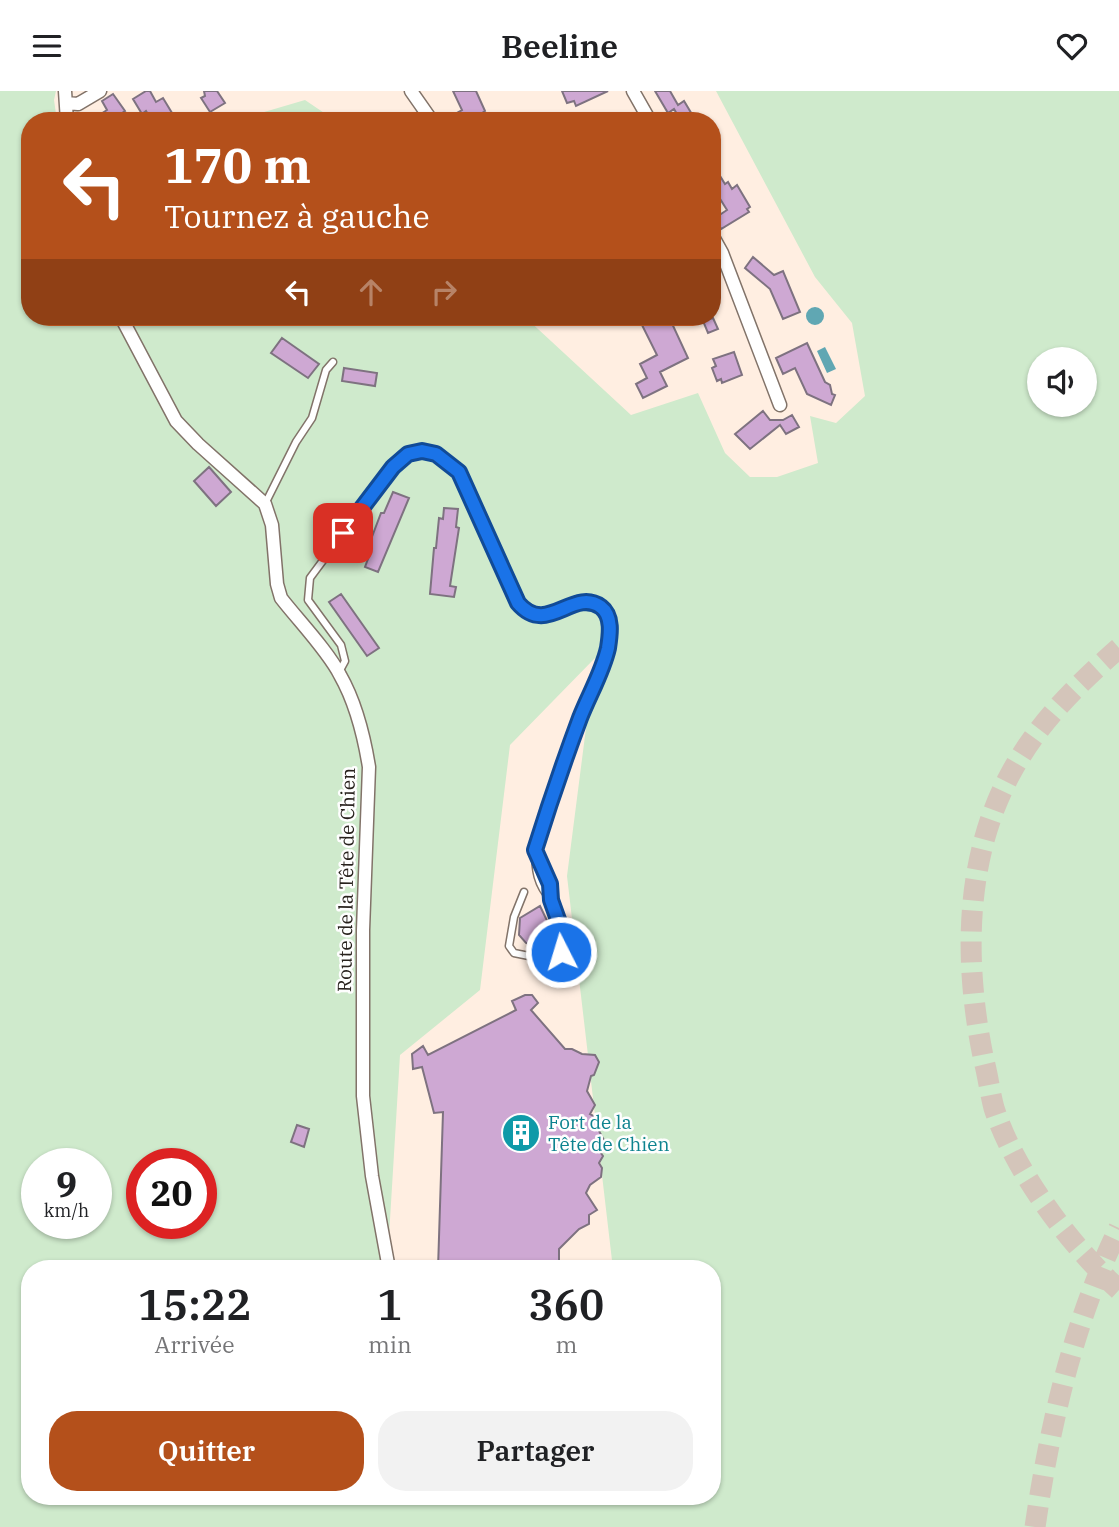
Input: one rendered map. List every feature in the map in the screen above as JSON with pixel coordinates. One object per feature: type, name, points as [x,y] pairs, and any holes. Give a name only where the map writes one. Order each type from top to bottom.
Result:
[{"type":"street","points":[[65,97],[78,104],[100,91]]},
{"type":"street","points":[[411,91],[426,112]]},
{"type":"street","points":[[633,91],[645,112]]},
{"type":"street","points":[[721,254],[780,405]]},
{"type":"street","points":[[126,326],[176,421],[265,503]]},
{"type":"street","name":"Route de la Tête de Chien","points":[[265,503],[272,525],[277,584],[281,598],[339,672],[365,743],[369,768],[363,930],[363,1096],[372,1176],[387,1260]]},
{"type":"lane","points":[[265,503],[296,442],[312,418],[326,370],[333,362]]},
{"type":"lane","points":[[339,672],[345,661],[341,645],[308,600],[310,578],[393,467],[408,454],[422,451],[436,454],[459,472],[518,603],[525,611],[533,616],[575,604],[589,603],[600,606],[607,614],[610,626],[604,661],[579,720],[535,850],[535,870],[542,890],[551,900],[561,928],[561,952],[554,961],[514,953],[509,946],[514,917],[524,892]]},
{"type":"green space","points":[[0,91],[56,91],[56,112],[21,112],[21,326],[535,326],[631,415],[698,393],[725,453],[750,477],[777,477],[818,463],[810,416],[836,423],[865,396],[852,323],[815,277],[716,91],[1119,91],[1119,1527],[0,1527]],"holes":[[[595,658],[567,876],[612,1260],[721,1260],[721,1505],[21,1505],[21,1260],[388,1260],[400,1055],[480,990],[510,745]]]},
{"type":"green space","points":[[305,100],[323,112],[264,112]]},
{"type":"water","points":[[815,307],[823,312],[824,316],[819,324],[815,325],[807,320],[806,316],[811,308]]},
{"type":"water","points":[[825,347],[836,369],[827,373],[817,351]]},
{"type":"building","points":[[150,91],[156,102],[163,98],[171,112],[141,112],[133,99]]},
{"type":"building","points":[[204,91],[217,91],[225,103],[210,112],[201,98],[205,96]]},
{"type":"building","points":[[453,91],[476,91],[485,111],[459,112],[462,110]]},
{"type":"building","points":[[562,91],[608,91],[576,106],[574,101],[567,103]]},
{"type":"building","points":[[655,91],[670,91],[678,105],[684,101],[691,112],[676,112],[674,109],[667,112]]},
{"type":"building","points":[[113,94],[125,111],[104,112],[107,110],[102,101]]},
{"type":"building","points":[[721,178],[732,189],[737,185],[750,207],[747,209],[749,212],[721,229],[721,214],[727,210],[721,200]]},
{"type":"building","points":[[753,257],[774,275],[783,271],[800,312],[783,319],[770,289],[745,268]]},
{"type":"building","points":[[642,326],[673,326],[688,358],[660,372],[667,386],[643,398],[636,384],[647,378],[640,364],[657,355]]},
{"type":"building","points":[[705,326],[717,326],[718,329],[708,333]]},
{"type":"building","points":[[282,338],[319,364],[308,378],[271,353]]},
{"type":"building","points":[[807,343],[825,382],[830,385],[832,394],[835,395],[831,405],[807,394],[795,368],[783,374],[776,358]]},
{"type":"building","points":[[734,352],[742,375],[722,383],[721,379],[717,381],[712,368],[716,366],[713,359]]},
{"type":"building","points":[[344,368],[377,373],[375,386],[342,381]]},
{"type":"building","points":[[763,411],[770,420],[783,420],[792,415],[799,427],[786,434],[780,425],[750,449],[735,434]]},
{"type":"building","points":[[209,467],[231,492],[216,506],[194,481]]},
{"type":"building","points":[[393,492],[409,498],[378,572],[365,567],[371,551],[367,550],[381,513],[384,513]]},
{"type":"building","points":[[444,508],[458,509],[456,527],[459,528],[450,586],[456,587],[454,597],[430,594],[434,548],[439,518],[443,519]]},
{"type":"building","points":[[341,594],[379,648],[367,656],[329,602]]},
{"type":"building","points":[[540,906],[556,937],[551,944],[545,941],[532,945],[519,935],[520,918]]},
{"type":"building","name":"Fort de la Tête de Chien","points":[[532,995],[538,1003],[531,1010],[565,1049],[595,1055],[599,1062],[587,1091],[595,1105],[590,1114],[597,1118],[599,1131],[605,1142],[598,1149],[603,1156],[599,1163],[602,1168],[601,1177],[590,1185],[586,1193],[597,1210],[589,1215],[589,1224],[579,1229],[559,1249],[559,1260],[438,1260],[443,1112],[434,1113],[422,1067],[413,1069],[412,1054],[423,1046],[428,1055],[516,1010],[512,1001]]},
{"type":"building","points":[[297,1125],[309,1129],[304,1147],[291,1142]]},
{"type":"tunnel","points":[[1119,648],[1060,705],[1034,736],[1012,771],[984,840],[976,876],[971,951],[977,1025],[994,1108],[1003,1132],[1015,1157],[1046,1206],[1082,1252],[1119,1290]]},
{"type":"tunnel","points":[[1035,1527],[1065,1374],[1089,1300],[1119,1228]]},
{"type":"place","name":"Fort de la Tête de Chien","points":[[521,1133]]},
{"type":"route","points":[[343,533],[393,467],[408,454],[422,451],[436,454],[446,459],[459,472],[518,603],[525,611],[533,616],[550,614],[575,604],[589,603],[600,606],[607,614],[610,626],[604,661],[579,720],[535,850],[550,884],[551,900],[561,928],[561,952]]}]
